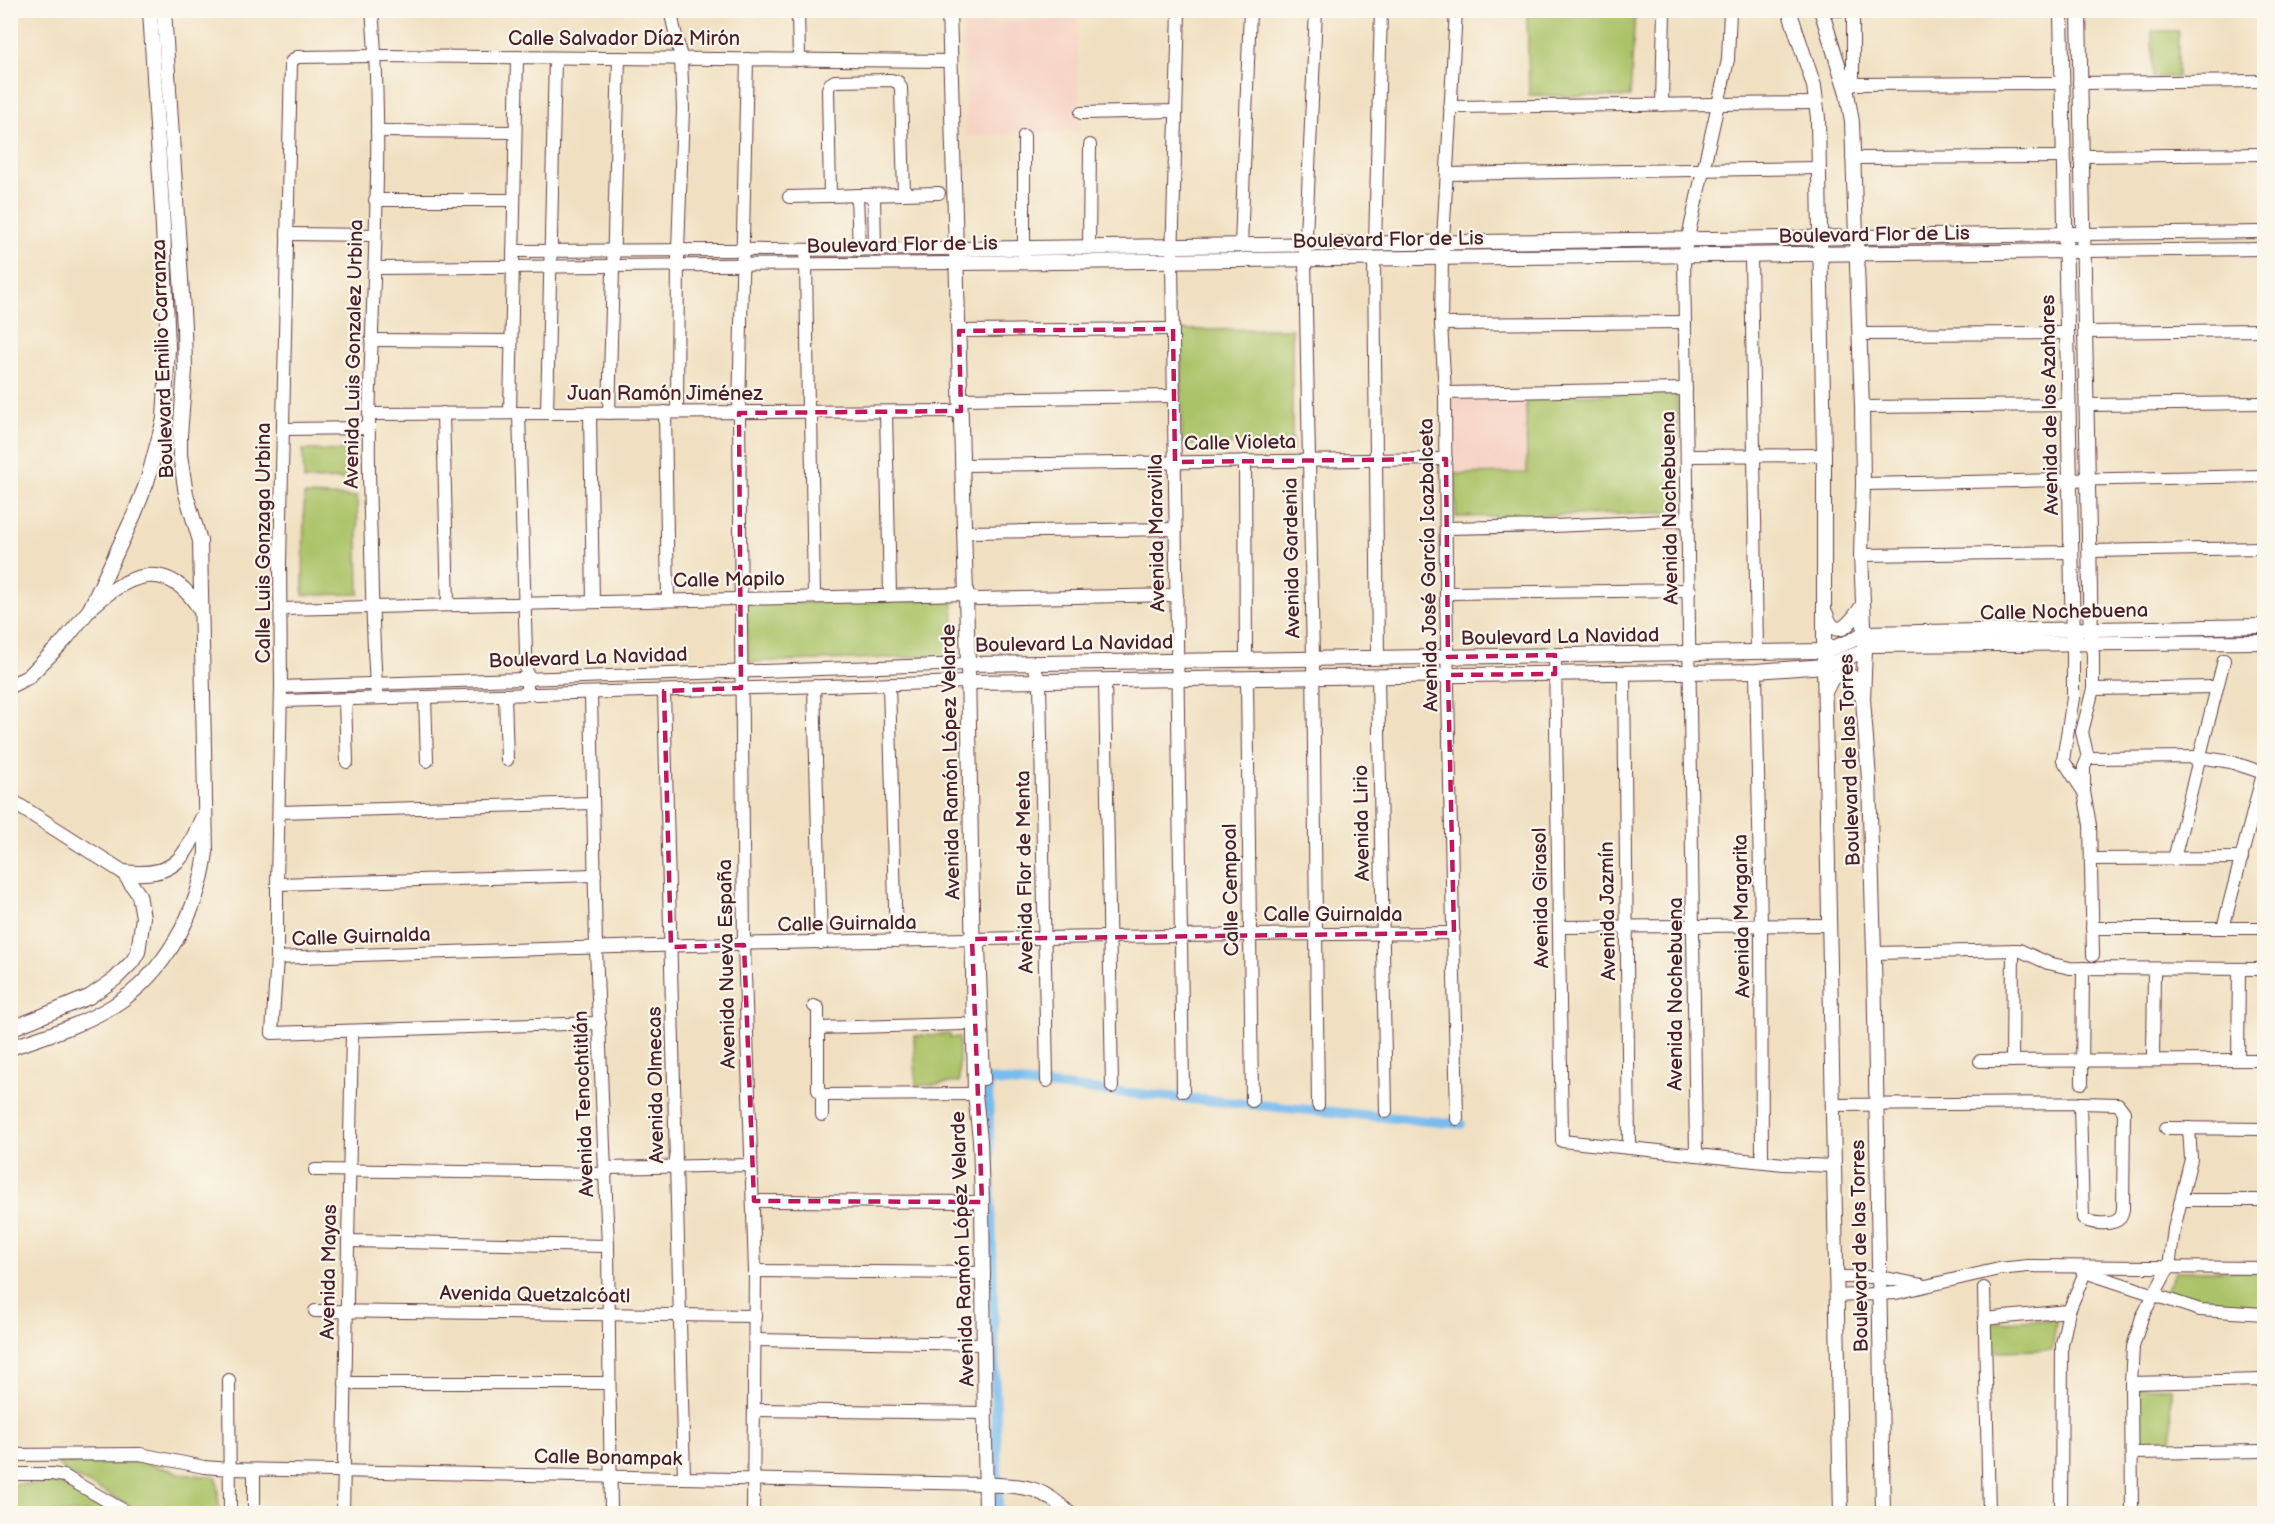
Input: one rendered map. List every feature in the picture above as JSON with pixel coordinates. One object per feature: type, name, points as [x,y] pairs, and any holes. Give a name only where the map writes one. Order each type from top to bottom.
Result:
[{"type":"street","name":"Boulevard Emilio Carranza","points":[[10,686],[28,677],[64,641],[90,609],[122,543],[147,482],[164,419],[168,384],[168,348],[150,10]]},
{"type":"street","name":"Boulevard Emilio Carranza","points":[[10,1048],[66,1028],[113,1005],[131,992],[162,960],[187,919],[201,882],[206,852],[200,541],[186,494],[180,455],[185,369],[184,327],[164,10]]},
{"type":"street","name":"Avenida Luis Gonzalez Urbina","points":[[372,10],[376,56],[377,131],[369,428],[372,606],[377,699]]},
{"type":"street","points":[[668,600],[671,412],[679,266],[683,110],[681,58],[670,10]]},
{"type":"street","points":[[798,10],[799,60]]},
{"type":"street","name":"Avenida Ramón López Velarde","points":[[949,10],[975,939],[975,1094],[980,1140],[986,1413],[993,1484],[986,1514]]},
{"type":"street","name":"Avenida Maravilla","points":[[1179,10],[1172,254],[1183,1091]]},
{"type":"street","points":[[1241,246],[1250,10]]},
{"type":"street","name":"Avenida Gardenia","points":[[1316,10],[1305,259],[1313,659],[1318,1105]]},
{"type":"street","points":[[1375,244],[1382,10]]},
{"type":"street","name":"Avenida José García Icazbalceta","points":[[1456,10],[1442,258],[1441,324],[1445,393],[1446,592],[1457,1119]]},
{"type":"street","points":[[1662,105],[1664,10]]},
{"type":"street","name":"Avenida Nochebuena","points":[[1696,1155],[1695,926],[1684,255],[1728,60],[1730,10]]},
{"type":"street","name":"Boulevard de las Torres","points":[[1789,10],[1814,86],[1817,103],[1824,455],[1824,666],[1841,1514]]},
{"type":"street","points":[[1820,11],[1851,10],[1849,84],[2062,83]]},
{"type":"street","name":"Avenida de los Azahares","points":[[2061,10],[2062,157],[2066,235],[2073,637],[2073,699],[2063,760],[2084,792]]},
{"type":"street","name":"Avenida de los Azahares","points":[[2079,10],[2090,637],[2093,654],[2093,688],[2082,732],[2086,762],[2084,792],[2089,816],[2093,955]]},
{"type":"street","name":"Boulevard de las Torres","points":[[1820,11],[1849,84],[1857,237],[1862,407],[1863,699],[1869,779],[1874,953],[1883,1514]]},
{"type":"street","name":"Calle Salvador Díaz Mirón","points":[[297,57],[951,61]]},
{"type":"street","name":"Calle Luis Gonzaga Urbina","points":[[297,57],[290,65],[280,562],[282,687],[277,958],[272,1033],[352,1031]]},
{"type":"street","points":[[517,57],[511,341],[525,603],[527,694]]},
{"type":"street","points":[[547,413],[555,57]]},
{"type":"street","points":[[609,413],[619,58]]},
{"type":"street","name":"Avenida Nueva España","points":[[747,59],[738,413],[744,945],[755,1271],[753,1514]]},
{"type":"street","points":[[830,196],[828,89],[835,81],[891,80],[898,82],[901,88],[904,194]]},
{"type":"street","points":[[2079,83],[2265,81]]},
{"type":"street","points":[[1450,107],[1817,103]]},
{"type":"street","points":[[1081,113],[1176,111]]},
{"type":"street","points":[[377,131],[515,132]]},
{"type":"street","points":[[1024,136],[1024,255]]},
{"type":"street","points":[[1089,248],[1090,145]]},
{"type":"street","points":[[2081,156],[2265,154]]},
{"type":"street","points":[[1852,158],[2062,157]]},
{"type":"street","points":[[1447,174],[1819,168]]},
{"type":"street","points":[[789,197],[939,193]]},
{"type":"street","points":[[857,195],[859,250]]},
{"type":"street","points":[[874,195],[874,250]]},
{"type":"street","points":[[375,200],[514,200]]},
{"type":"street","name":"Boulevard Flor de Lis","points":[[375,268],[806,264],[957,256],[1172,254],[1241,246],[2265,232]]},
{"type":"street","points":[[287,234],[375,235]]},
{"type":"street","name":"Boulevard Flor de Lis","points":[[1024,255],[1089,248],[1305,259],[2265,249]]},
{"type":"street","points":[[806,250],[814,597]]},
{"type":"street","name":"Boulevard Flor de Lis","points":[[513,251],[874,250],[957,256]]},
{"type":"street","points":[[1751,255],[1756,652]]},
{"type":"street","points":[[1374,258],[1378,658]]},
{"type":"street","points":[[1441,324],[1685,322]]},
{"type":"street","points":[[959,331],[1173,329]]},
{"type":"street","points":[[2085,332],[2265,330]]},
{"type":"street","points":[[1859,333],[2067,333]]},
{"type":"street","points":[[372,340],[511,341]]},
{"type":"street","points":[[1445,393],[1686,388]]},
{"type":"street","name":"Juan Ramón Jiménez","points":[[369,414],[886,412],[961,405],[1174,396]]},
{"type":"street","points":[[2086,405],[2265,403]]},
{"type":"street","points":[[1862,407],[2069,405]]},
{"type":"street","points":[[886,412],[890,595]]},
{"type":"street","points":[[443,413],[448,605]]},
{"type":"street","points":[[590,413],[593,602]]},
{"type":"street","points":[[283,429],[369,428]]},
{"type":"street","points":[[1687,456],[1824,455]]},
{"type":"street","name":"Calle Violeta","points":[[963,465],[1446,459]]},
{"type":"street","points":[[1245,461],[1246,660]]},
{"type":"street","points":[[1863,484],[2265,476]]},
{"type":"street","points":[[1446,528],[1688,520]]},
{"type":"street","points":[[964,532],[1176,530]]},
{"type":"street","points":[[2089,551],[2265,548]]},
{"type":"street","points":[[1861,555],[2071,552]]},
{"type":"street","points":[[90,609],[109,592],[128,580],[143,575],[157,575],[183,587],[202,613]]},
{"type":"street","points":[[1446,592],[1690,590]]},
{"type":"street","name":"Calle Mapilo","points":[[282,609],[890,595],[966,594],[977,599],[1177,595]]},
{"type":"street","points":[[1825,609],[1830,625],[1833,628],[1843,628],[1851,623],[1863,605]]},
{"type":"street","name":"Calle Nochebuena","points":[[2090,637],[2265,626]]},
{"type":"street","name":"Calle Nochebuena","points":[[1864,643],[2073,637],[2265,642]]},
{"type":"street","name":"Boulevard La Navidad","points":[[282,687],[968,664],[1825,651],[1844,644],[1864,643]]},
{"type":"street","name":"Boulevard La Navidad","points":[[281,701],[968,682],[1756,671],[1824,666],[1864,643]]},
{"type":"street","name":"Avenida Girasol","points":[[1555,656],[1562,1141],[1629,1148]]},
{"type":"street","points":[[2174,859],[2224,660]]},
{"type":"street","name":"Avenida Flor de Menta","points":[[1032,663],[1040,681],[1047,1082]]},
{"type":"street","name":"Avenida Margarita","points":[[1756,671],[1761,926],[1762,1161]]},
{"type":"street","name":"Avenida Jazmín","points":[[1624,673],[1629,1148]]},
{"type":"street","points":[[1825,695],[1832,678],[1843,673],[1851,676],[1863,699]]},
{"type":"street","name":"Avenida Lirio","points":[[1378,676],[1386,1112]]},
{"type":"street","points":[[10,695],[28,677]]},
{"type":"street","name":"Calle Cempoal","points":[[1246,678],[1252,1101]]},
{"type":"street","points":[[1105,680],[1112,1087]]},
{"type":"street","points":[[890,684],[896,941]]},
{"type":"street","points":[[814,686],[821,943]]},
{"type":"street","points":[[2093,688],[2216,687]]},
{"type":"street","name":"Avenida Olmecas","points":[[664,691],[684,1478]]},
{"type":"street","name":"Avenida Tenochtitlán","points":[[591,693],[596,948],[608,1246],[611,1514]]},
{"type":"street","points":[[505,695],[507,760]]},
{"type":"street","points":[[425,697],[427,761]]},
{"type":"street","points":[[345,699],[347,762]]},
{"type":"street","points":[[2068,768],[2086,762],[2199,757],[2231,762],[2264,772],[2223,928]]},
{"type":"street","points":[[10,800],[123,872],[139,895],[143,917],[141,941],[132,962],[115,979],[89,997],[10,1029]]},
{"type":"street","points":[[279,812],[593,803]]},
{"type":"street","points":[[123,872],[145,874],[157,872],[176,862],[191,844],[204,813]]},
{"type":"street","points":[[2091,859],[2242,858]]},
{"type":"street","points":[[277,884],[595,875]]},
{"type":"street","points":[[1560,927],[1830,925]]},
{"type":"street","points":[[2092,928],[2265,928]]},
{"type":"street","name":"Calle Guirnalda","points":[[277,958],[1045,937],[1454,933]]},
{"type":"street","points":[[975,939],[984,1079]]},
{"type":"street","points":[[1874,953],[2013,950],[2031,954],[2058,966],[2083,968],[2265,969]]},
{"type":"street","points":[[2012,1061],[2013,950]]},
{"type":"street","points":[[2082,1083],[2083,968]]},
{"type":"street","points":[[2153,1060],[2154,969]]},
{"type":"street","points":[[2238,1060],[2239,969]]},
{"type":"street","points":[[814,1006],[818,1008],[818,1090],[822,1095],[822,1115]]},
{"type":"street","points":[[352,1031],[600,1023]]},
{"type":"street","points":[[818,1028],[963,1024]]},
{"type":"street","name":"Avenida Mayas","points":[[343,1514],[352,1031]]},
{"type":"street","points":[[1980,1061],[2265,1060]]},
{"type":"street","points":[[822,1095],[975,1094]]},
{"type":"street","points":[[1833,1105],[1876,1104],[2080,1103],[2113,1103],[2121,1106],[2124,1112],[2123,1209],[2120,1218],[2111,1222],[2091,1222],[2083,1218],[2080,1103]]},
{"type":"street","points":[[2166,1128],[2265,1129]]},
{"type":"street","points":[[2132,1514],[2131,1383],[2133,1354],[2136,1334],[2142,1317],[2169,1268],[2174,1229],[2191,1159],[2188,1128]]},
{"type":"street","points":[[1629,1148],[1833,1166]]},
{"type":"street","points":[[315,1170],[606,1171],[676,1166],[751,1165]]},
{"type":"street","points":[[2182,1200],[2265,1200]]},
{"type":"street","points":[[754,1201],[982,1202]]},
{"type":"street","points":[[348,1241],[608,1246]]},
{"type":"street","points":[[1837,1296],[1880,1295],[2000,1269],[2066,1266],[2087,1270],[2154,1295],[2212,1312],[2265,1314]]},
{"type":"street","points":[[2087,1270],[2265,1268]]},
{"type":"street","points":[[2061,1514],[2060,1368],[2062,1345],[2069,1311],[2087,1270]]},
{"type":"street","points":[[755,1271],[984,1273]]},
{"type":"street","points":[[1836,1277],[1879,1277],[1926,1286]]},
{"type":"street","points":[[1984,1288],[1989,1514]]},
{"type":"street","name":"Avenida Quetzalcóatl","points":[[315,1311],[755,1316]]},
{"type":"street","points":[[1984,1319],[2069,1311]]},
{"type":"street","points":[[755,1341],[986,1344]]},
{"type":"street","points":[[229,1380],[230,1514]]},
{"type":"street","points":[[2131,1383],[2265,1380]]},
{"type":"street","points":[[345,1383],[609,1383]]},
{"type":"street","points":[[754,1410],[986,1413]]},
{"type":"street","points":[[2132,1453],[2265,1451]]},
{"type":"street","name":"Calle Bonampak","points":[[10,1455],[140,1454],[204,1467],[254,1470],[993,1484]]},
{"type":"street","points":[[254,1470],[254,1514]]},
{"type":"street","points":[[10,1474],[64,1476],[130,1514]]},
{"type":"street","points":[[993,1484],[1035,1488],[1056,1501],[1070,1514]]},
{"type":"highlighted area","points":[[1173,329],[1175,462],[1446,459],[1448,657],[1555,655],[1555,674],[1448,675],[1454,933],[972,939],[982,1202],[754,1201],[744,945],[671,947],[664,691],[741,688],[739,413],[961,411],[959,331]]},
{"type":"shaded area","points":[[1077,18],[1080,130],[966,137],[963,25]]},
{"type":"shaded area","points":[[1526,396],[1527,473],[1455,474],[1452,398]]},
{"type":"green space","points":[[1527,11],[1635,11],[1630,97],[1529,95]]},
{"type":"green space","points":[[2152,31],[2178,31],[2178,77],[2153,77]]},
{"type":"green space","points":[[1292,329],[1292,452],[1253,451],[1253,444],[1182,445],[1181,330]]},
{"type":"green space","points":[[1677,393],[1679,513],[1456,517],[1455,474],[1527,473],[1526,396]]},
{"type":"green space","points":[[303,450],[353,451],[352,479],[304,480]]},
{"type":"green space","points":[[304,495],[357,497],[359,594],[303,595]]},
{"type":"green space","points":[[953,599],[955,656],[748,662],[746,604]]},
{"type":"green space","points":[[950,1034],[950,1038],[959,1037],[959,1082],[916,1086],[914,1036]]},
{"type":"green space","points":[[2175,1271],[2264,1271],[2264,1307],[2208,1306],[2164,1294]]},
{"type":"green space","points":[[2057,1319],[2052,1350],[1989,1351],[1989,1323]]},
{"type":"green space","points":[[2132,1388],[2171,1388],[2172,1444],[2133,1445]]},
{"type":"green space","points":[[142,1462],[183,1474],[217,1477],[219,1513],[145,1513],[67,1473],[57,1463]]},
{"type":"green space","points":[[10,1484],[60,1484],[116,1513],[11,1513]]},
{"type":"waterway","points":[[998,1514],[988,1080],[1461,1124]]}]
